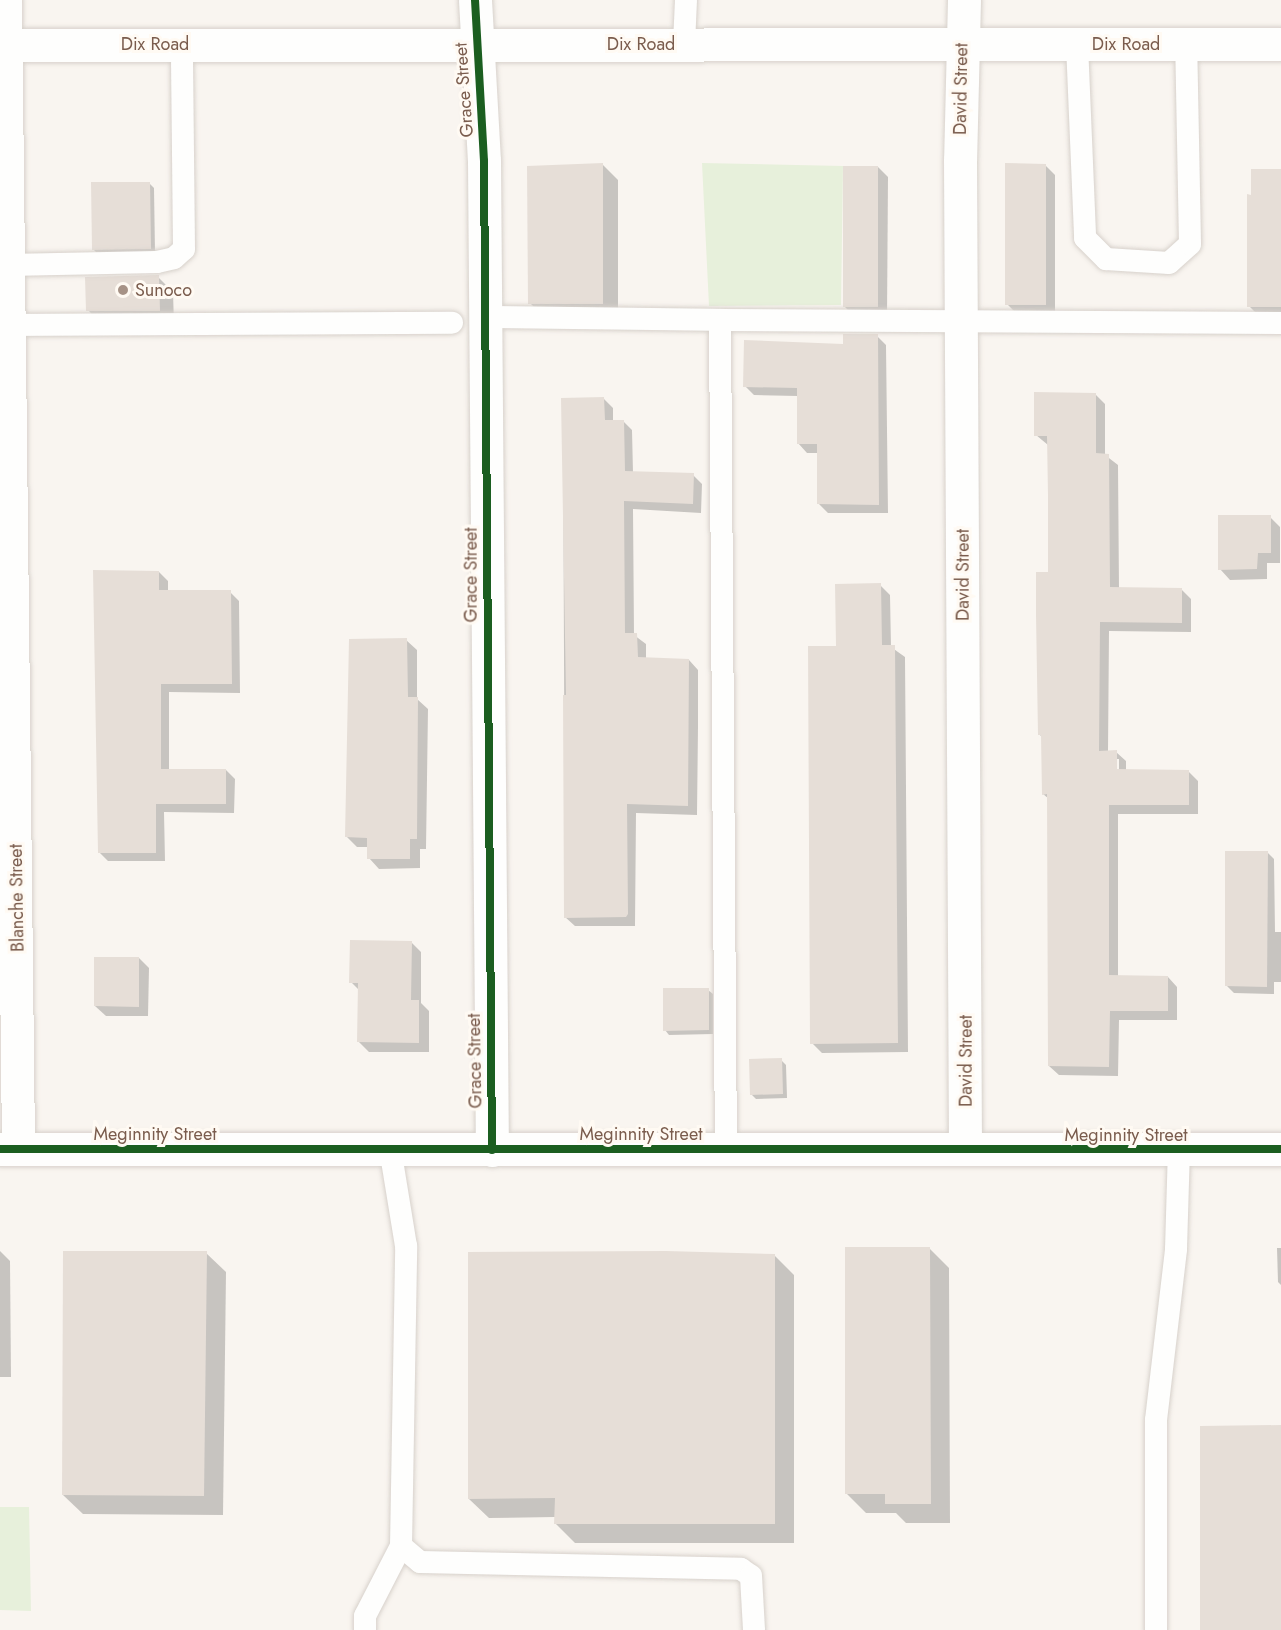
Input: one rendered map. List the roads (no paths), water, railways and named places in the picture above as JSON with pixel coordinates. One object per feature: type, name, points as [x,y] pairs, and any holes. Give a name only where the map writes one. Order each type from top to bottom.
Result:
[{"type":"street","name":"Blanche Street","points":[[5,0],[3,45],[8,265],[4,325],[9,1149]]},
{"type":"street","name":"Grace Street","points":[[475,0],[475,44],[484,161],[492,1150]]},
{"type":"street","name":"David Street","points":[[964,0],[961,319],[965,1149]]},
{"type":"street","name":"Dix Road","points":[[3,45],[1281,44]]},
{"type":"street","name":"Meginnity Street","points":[[9,1149],[1281,1149]]},
{"type":"lane","points":[[684,44],[686,0]]},
{"type":"lane","points":[[8,265],[158,262],[174,258],[184,249],[182,44]]},
{"type":"lane","points":[[1077,44],[1085,238],[1106,259],[1168,263],[1190,244],[1186,44]]},
{"type":"lane","points":[[485,317],[1281,322]]},
{"type":"lane","points":[[720,320],[726,1149]]},
{"type":"lane","points":[[4,325],[452,323]]},
{"type":"lane","points":[[365,1630],[365,1616],[401,1546],[406,1246],[390,1148]]},
{"type":"lane","points":[[1156,1630],[1156,1420],[1176,1249],[1179,1150]]},
{"type":"lane","points":[[401,1546],[420,1562],[741,1569],[751,1576],[754,1630]]},
{"type":"place","name":"Sunoco","points":[[123,290]]}]
